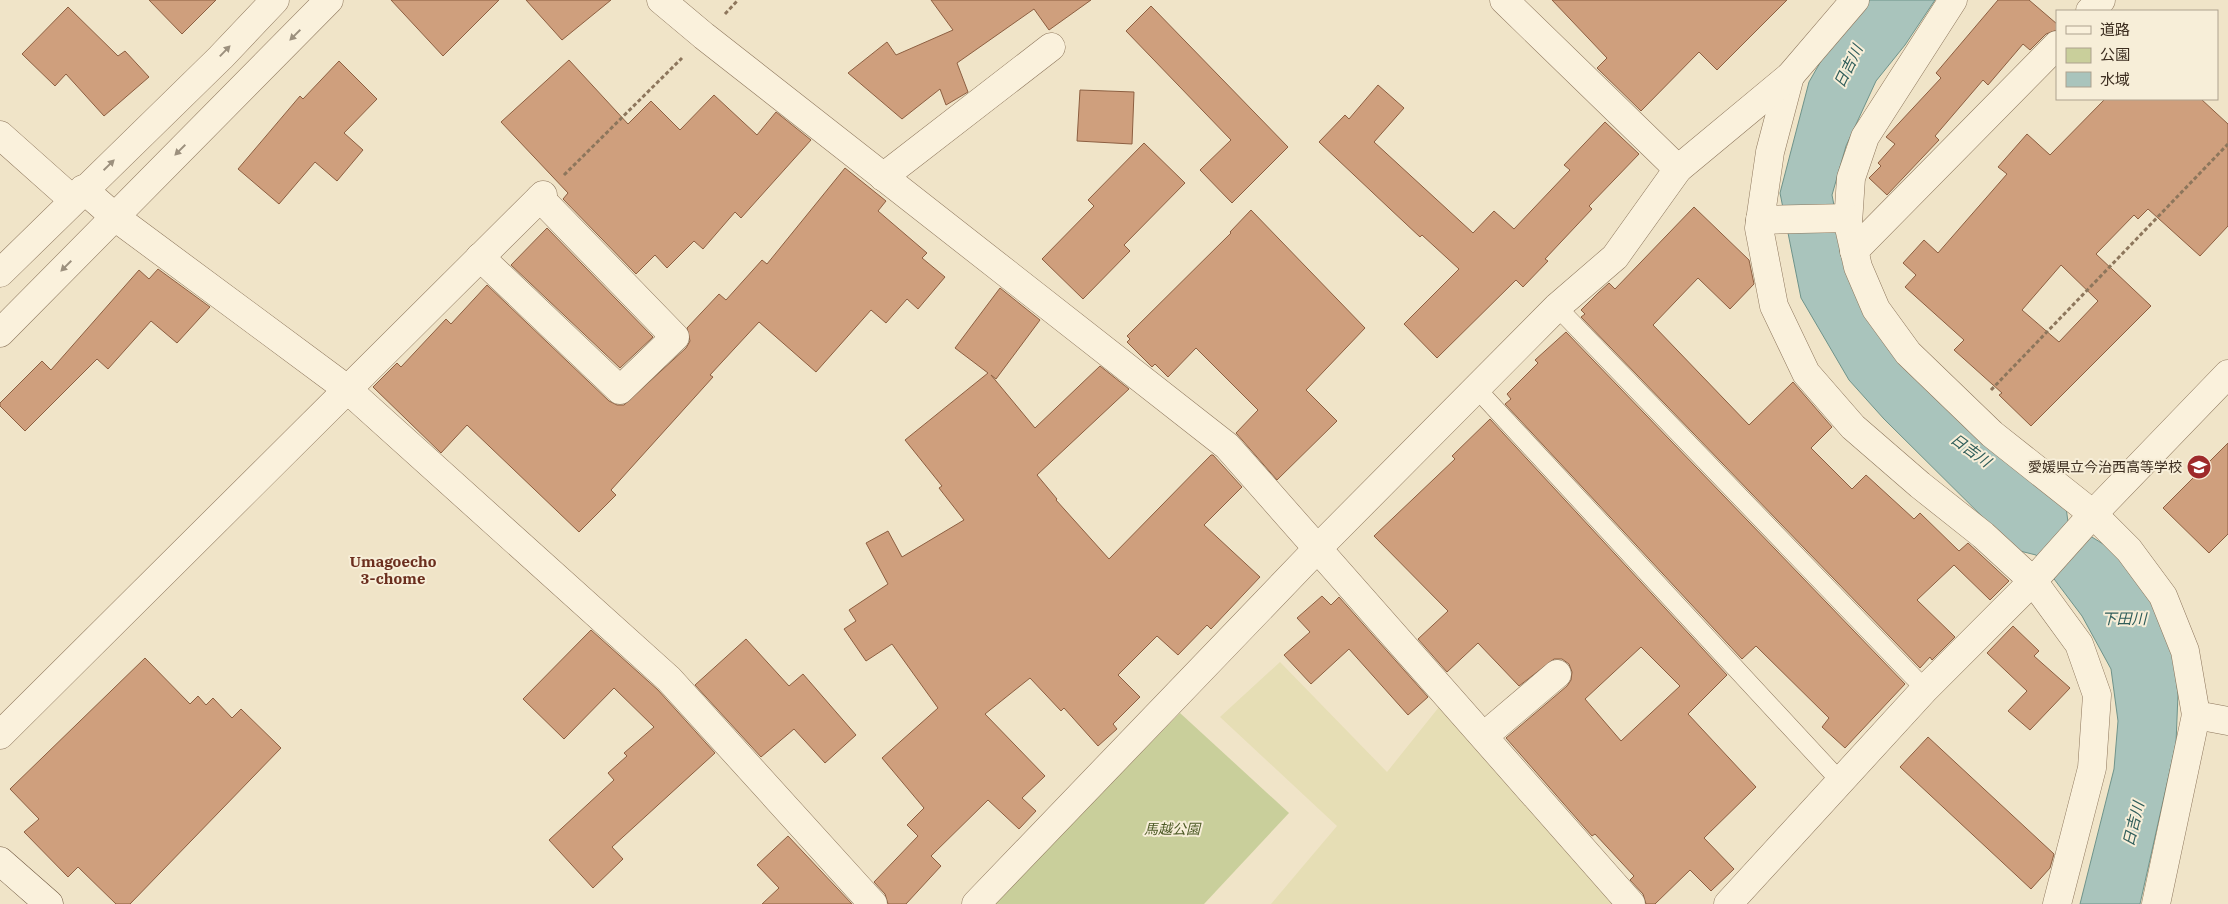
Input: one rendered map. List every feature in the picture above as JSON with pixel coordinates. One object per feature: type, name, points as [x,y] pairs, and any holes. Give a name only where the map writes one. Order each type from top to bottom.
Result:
[{"type":"street","points":[[0,273],[78,194],[221,56],[275,0]]},
{"type":"street","points":[[0,333],[329,0]]},
{"type":"street","points":[[661,0],[704,36],[1227,446],[1319,548],[1630,904]]},
{"type":"street","points":[[1504,0],[1678,169]]},
{"type":"street","points":[[976,904],[1476,388],[1557,307],[1615,257],[1678,169],[1790,76],[1855,0]]},
{"type":"street","points":[[1953,0],[1865,136],[1851,178],[1847,218],[1854,251],[1858,267],[1876,308],[1908,353],[1992,434],[2092,515],[2129,550],[2163,596],[2185,652],[2196,715],[2156,904]]},
{"type":"street","points":[[2091,10],[2101,0]]},
{"type":"street","points":[[1854,251],[2056,46]]},
{"type":"street","points":[[883,177],[1051,47]]},
{"type":"street","points":[[1790,76],[1770,152],[1759,228],[1774,306],[1806,373],[1853,427],[2034,580],[2079,644],[2097,695],[2092,768],[2058,904]]},
{"type":"street","points":[[0,135],[78,194],[115,217],[348,389],[669,679],[873,904]]},
{"type":"street","points":[[0,735],[480,257],[542,197],[675,337],[620,390],[480,257]]},
{"type":"street","points":[[1761,220],[1847,218]]},
{"type":"street","points":[[1728,904],[1925,689],[2034,580],[2092,515],[2228,374]]},
{"type":"street","points":[[1484,736],[1557,674]]},
{"type":"street","points":[[2196,715],[2228,721]]},
{"type":"street","points":[[0,861],[48,904]]},
{"type":"lane","points":[[1557,307],[1925,689]]},
{"type":"lane","points":[[1476,388],[1841,782]]},
{"type":"path","points":[[542,197],[704,36]]},
{"type":"path","points":[[1969,412],[2228,144]]},
{"type":"shaded area","points":[[1280,662],[1387,772],[1439,707],[1619,904],[1271,904],[1337,826],[1220,717]]},
{"type":"green space","name":"馬越公園","points":[[1180,713],[1289,813],[1204,904],[992,904]]},
{"type":"water","name":"下田川","points":[[1866,0],[1935,0],[1905,45],[1876,81],[1846,146],[1832,195],[1845,262],[1863,310],[1890,352],[1937,397],[2066,507],[2068,522],[2111,549],[2153,596],[2171,641],[2178,694],[2176,743],[2140,904],[2080,904],[2114,769],[2118,721],[2111,669],[2082,616],[2036,555],[2016,550],[1884,419],[1849,380],[1801,298],[1780,193],[1809,82],[1833,40]]},
{"type":"building","points":[[149,0],[216,0],[182,34]]},
{"type":"building","points":[[391,0],[499,0],[443,56]]},
{"type":"building","points":[[526,0],[611,0],[562,40]]},
{"type":"building","points":[[931,0],[1091,0],[1049,30],[1034,9],[957,63],[968,92],[946,105],[940,89],[902,119],[848,73],[887,42],[896,55],[953,30]]},
{"type":"building","points":[[1552,0],[1787,0],[1717,70],[1699,52],[1641,111],[1597,68],[1607,58]]},
{"type":"building","points":[[1998,0],[2029,0],[2056,23],[2056,30],[2046,34],[2030,50],[2023,44],[1988,85],[1983,80],[1935,136],[1939,140],[1887,195],[1869,178],[1881,166],[1878,163],[1895,144],[1886,137],[1941,78],[1936,73]]},
{"type":"building","points":[[1151,6],[1288,147],[1232,203],[1200,170],[1231,140],[1126,31]]},
{"type":"building","points":[[68,7],[118,56],[125,51],[149,77],[104,116],[66,74],[55,86],[22,54]]},
{"type":"building","points":[[569,60],[628,124],[651,101],[680,130],[714,95],[757,135],[776,112],[811,140],[741,218],[735,212],[703,249],[694,241],[667,268],[655,255],[636,274],[563,199],[568,193],[501,122]]},
{"type":"building","points":[[339,61],[377,99],[344,133],[363,150],[337,181],[315,162],[279,204],[238,169],[300,96],[303,99]]},
{"type":"building","points":[[1378,85],[1404,108],[1374,142],[1473,233],[1494,211],[1514,229],[1570,170],[1564,165],[1605,122],[1639,154],[1589,206],[1592,209],[1545,259],[1548,261],[1523,287],[1516,280],[1437,358],[1404,324],[1459,269],[1422,235],[1420,237],[1319,142],[1345,115],[1349,119]]},
{"type":"building","points":[[1080,90],[1134,92],[1132,144],[1077,141]]},
{"type":"building","points":[[2104,100],[2202,100],[2228,124],[2228,226],[2200,256],[2148,209],[2138,219],[2134,215],[2096,254],[2151,306],[2031,426],[1999,395],[2002,393],[1954,350],[1964,340],[1905,287],[1916,275],[1903,263],[1924,240],[1938,253],[2007,174],[1998,167],[2027,134],[2050,155]],"holes":[[[2061,265],[2098,301],[2059,342],[2022,310]]]},
{"type":"building","points":[[1144,143],[1185,183],[1124,245],[1130,251],[1083,299],[1042,259],[1094,206],[1088,200]]},
{"type":"building","points":[[845,168],[886,201],[878,211],[927,253],[922,258],[945,277],[918,309],[907,299],[886,323],[871,310],[816,372],[759,322],[710,375],[713,377],[611,490],[616,495],[579,532],[467,425],[441,453],[373,387],[397,363],[401,367],[446,319],[451,324],[487,285],[609,401],[617,405],[624,405],[686,348],[690,341],[687,328],[719,294],[726,300],[762,260],[767,264]]},
{"type":"building","points":[[1694,207],[1749,260],[1754,284],[1730,309],[1698,278],[1653,325],[1749,425],[1793,382],[1832,427],[1811,448],[1852,489],[1866,475],[1914,519],[1920,513],[1959,551],[1968,543],[2009,581],[1990,600],[1954,565],[1917,600],[1955,637],[1932,660],[1930,657],[1920,668],[1581,317],[1585,314],[1581,310],[1598,293],[1609,283],[1615,289]]},
{"type":"building","points":[[1251,210],[1365,328],[1306,390],[1337,421],[1277,480],[1236,433],[1258,410],[1196,348],[1168,377],[1155,364],[1152,367],[1127,342],[1130,339],[1127,336],[1231,233]]},
{"type":"building","points":[[547,228],[653,337],[620,368],[511,265]]},
{"type":"building","points":[[158,269],[210,307],[177,343],[151,321],[108,369],[97,359],[25,431],[0,406],[0,403],[42,361],[51,370],[139,270],[149,279]]},
{"type":"building","points":[[1000,288],[1040,320],[996,379],[991,375],[1035,428],[1100,366],[1129,389],[1037,475],[1056,500],[1109,559],[1213,455],[1242,487],[1204,525],[1260,577],[1211,629],[1207,625],[1178,655],[1157,636],[1118,675],[1140,697],[1113,724],[1117,729],[1098,746],[1064,708],[1061,711],[1030,678],[985,714],[1045,776],[1022,798],[1036,811],[1019,829],[988,800],[931,856],[941,866],[906,904],[888,904],[885,894],[874,882],[918,836],[907,825],[924,808],[882,758],[938,708],[892,644],[866,661],[844,629],[856,621],[849,610],[888,584],[866,543],[888,531],[902,557],[964,520],[939,488],[942,486],[905,440],[988,373],[955,348]]},
{"type":"building","points":[[1566,332],[1905,684],[1845,748],[1822,727],[1829,718],[1756,646],[1742,659],[1505,404],[1511,399],[1507,394],[1538,363],[1535,360]]},
{"type":"building","points":[[1490,419],[1727,675],[1688,714],[1756,787],[1704,838],[1734,869],[1711,891],[1690,870],[1655,904],[1646,904],[1643,894],[1630,880],[1634,876],[1595,834],[1592,836],[1506,738],[1567,686],[1571,680],[1572,672],[1569,664],[1562,659],[1554,659],[1519,686],[1478,643],[1447,672],[1418,639],[1448,611],[1374,536],[1455,459],[1452,456]],"holes":[[[1641,647],[1680,686],[1621,741],[1585,699]]]},
{"type":"building","points":[[2228,443],[2228,534],[2209,553],[2163,508]]},
{"type":"building","points":[[1322,596],[1331,605],[1339,597],[1428,697],[1408,715],[1349,649],[1311,684],[1284,655],[1310,632],[1297,618]]},
{"type":"building","points":[[2013,626],[2039,651],[2034,656],[2070,688],[2030,730],[2008,711],[2027,691],[1987,653]]},
{"type":"building","points":[[591,630],[658,690],[715,753],[612,847],[623,859],[593,888],[549,840],[614,780],[608,773],[627,756],[624,753],[654,727],[614,688],[564,739],[523,699]]},
{"type":"building","points":[[746,639],[789,686],[803,674],[856,735],[825,763],[794,729],[761,757],[695,685]]},
{"type":"building","points":[[145,658],[190,704],[198,696],[206,705],[213,698],[232,718],[241,709],[281,748],[130,904],[116,904],[78,867],[68,877],[24,832],[39,819],[10,789]]},
{"type":"building","points":[[1928,737],[2054,854],[2050,868],[2031,889],[1900,767]]},
{"type":"building","points":[[788,836],[852,904],[762,904],[779,888],[757,865]]},
{"type":"place","name":"愛媛県立今治西高等学校","points":[[2199,467]]},
{"type":"district","name":"Umagoecho 3-chome","points":[[393,570]]},
{"type":"water label","name":"日吉川","points":[[1848,66]]},
{"type":"water label","name":"日吉川","points":[[1971,450]]},
{"type":"water label","name":"日吉川","points":[[2133,824]]}]
